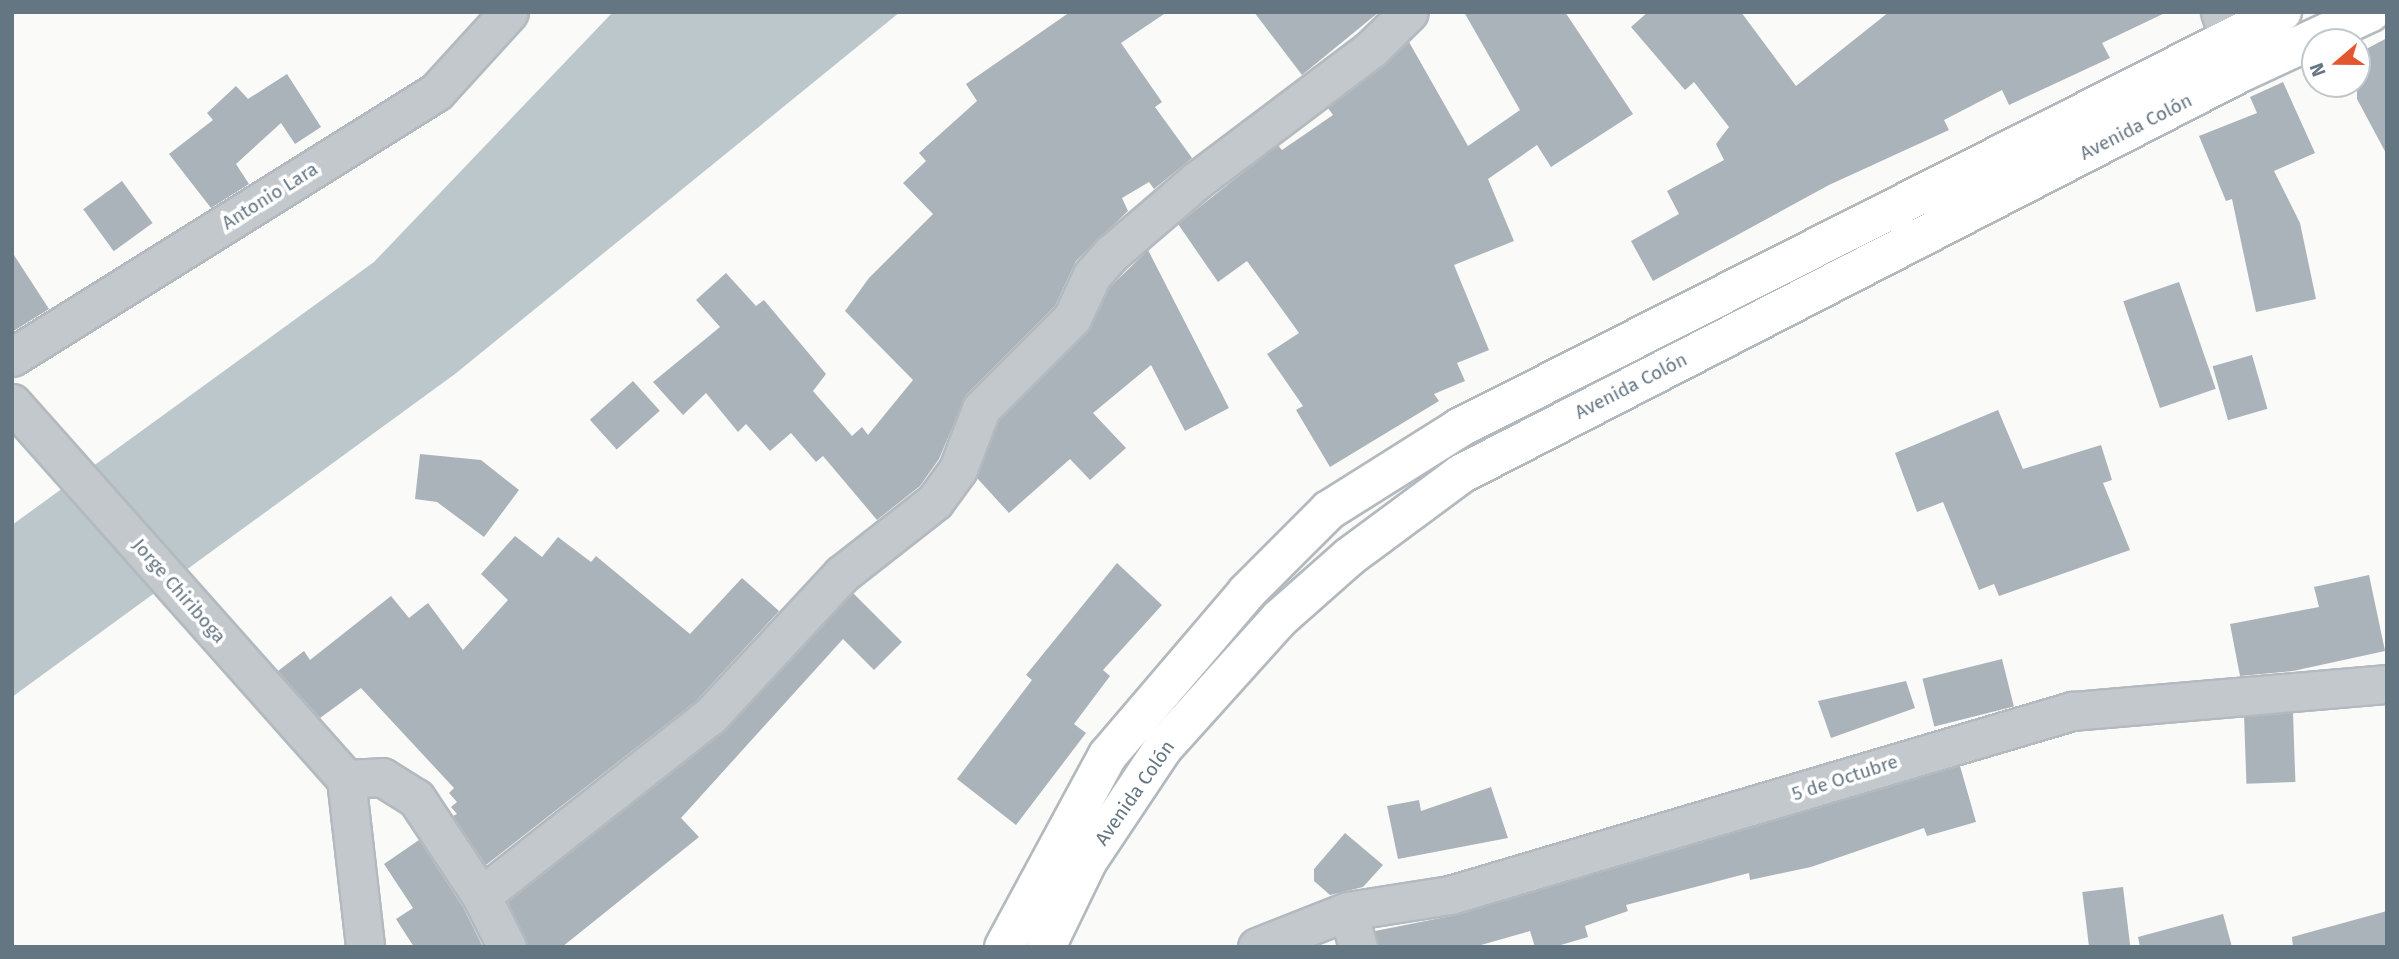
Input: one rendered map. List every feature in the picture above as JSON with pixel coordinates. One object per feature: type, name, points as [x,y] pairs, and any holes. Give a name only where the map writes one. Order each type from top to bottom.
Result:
[{"type":"main road","name":"Avenida Colón","points":[[1004,947],[1108,755],[1247,592],[1329,510],[1459,428],[2226,23],[2282,12]]},
{"type":"main road","name":"Avenida Colón","points":[[1046,947],[1087,862],[1163,748],[1279,619],[1349,556],[1461,474],[2242,72],[2371,12]]},
{"type":"street","name":"Antonio Lara","points":[[12,357],[436,92],[509,12]]},
{"type":"street","points":[[481,896],[709,716],[842,574],[935,501],[958,469],[981,409],[1072,318],[1091,275],[1112,253],[1196,181],[1370,50],[1409,12]]},
{"type":"street","points":[[2226,23],[2242,72]]},
{"type":"street","name":"Jorge Chiriboga","points":[[24,415],[345,779]]},
{"type":"street","name":"5 de Octubre","points":[[1256,947],[1348,911],[1450,895],[2072,711],[2387,684]]},
{"type":"street","points":[[365,947],[345,779],[382,777],[416,799],[481,896],[507,947]]},
{"type":"street","points":[[1348,911],[1358,947]]},
{"type":"shaded area","points":[[613,12],[900,12],[455,374],[12,697],[12,525],[374,262]]},
{"type":"building","points":[[1070,12],[1167,12],[1121,43],[1162,102],[1155,107],[1192,158],[1154,189],[1149,182],[1122,198],[1128,211],[1076,261],[1055,306],[966,395],[939,459],[920,486],[877,520],[823,456],[816,462],[791,433],[770,451],[746,424],[738,432],[706,393],[683,415],[653,382],[720,327],[696,300],[726,273],[756,306],[764,300],[826,374],[813,391],[852,436],[862,427],[868,435],[913,380],[845,311],[869,278],[933,214],[903,183],[926,161],[919,153],[977,101],[966,84]]},
{"type":"building","points":[[1254,12],[1379,12],[1302,75]]},
{"type":"building","points":[[1464,12],[1565,12],[1633,114],[1551,167],[1537,145],[1488,179],[1514,241],[1454,265],[1489,350],[1457,363],[1465,381],[1434,394],[1439,401],[1330,467],[1296,410],[1303,406],[1267,354],[1299,333],[1247,261],[1218,282],[1178,224],[1278,145],[1282,150],[1333,115],[1328,108],[1409,42],[1468,146],[1520,110]]},
{"type":"building","points":[[1648,12],[1741,12],[1796,86],[1889,12],[2167,12],[2102,43],[2110,58],[2009,105],[2002,90],[1944,120],[1949,130],[1829,185],[1653,281],[1631,241],[1679,214],[1667,191],[1724,160],[1716,144],[1729,127],[1694,82],[1685,90],[1631,27]]},
{"type":"building","points":[[2387,38],[2387,155],[2357,99],[2371,98],[2371,47]]},
{"type":"building","points":[[287,74],[321,127],[295,144],[281,123],[236,164],[249,184],[211,208],[169,154],[213,120],[207,113],[236,86],[248,99]]},
{"type":"building","points":[[2283,82],[2315,153],[2274,171],[2300,223],[2316,299],[2256,312],[2232,199],[2226,201],[2199,136],[2257,113],[2250,97]]},
{"type":"building","points":[[122,181],[153,223],[114,251],[83,209]]},
{"type":"building","points":[[1148,250],[1229,408],[1185,431],[1151,365],[1093,413],[1126,448],[1090,480],[1070,459],[1009,513],[977,478],[999,421],[1087,333],[1110,287]]},
{"type":"building","points":[[12,252],[49,309],[12,332]]},
{"type":"building","points":[[2179,282],[2216,389],[2160,408],[2123,301]]},
{"type":"building","points":[[2252,355],[2267,409],[2228,420],[2213,366]]},
{"type":"building","points":[[633,381],[660,411],[617,450],[590,420]]},
{"type":"building","points":[[1998,410],[2023,469],[2101,445],[2112,480],[2103,483],[2130,550],[1999,596],[1994,584],[1979,590],[1943,502],[1917,512],[1895,453]]},
{"type":"building","points":[[420,454],[481,460],[519,490],[484,537],[437,502],[415,499]]},
{"type":"building","points":[[515,536],[542,557],[558,537],[591,562],[596,556],[690,634],[742,578],[779,611],[696,701],[486,865],[453,816],[457,814],[451,807],[457,802],[449,793],[454,788],[361,688],[320,718],[278,671],[304,651],[310,660],[391,596],[409,618],[428,603],[463,650],[508,600],[481,574]]},
{"type":"building","points":[[1117,563],[1162,605],[1103,670],[1110,676],[1074,724],[1086,733],[1016,825],[957,779],[1032,680],[1026,675]]},
{"type":"building","points":[[2369,575],[2385,651],[2293,671],[2240,676],[2230,624],[2319,607],[2314,587]]},
{"type":"building","points":[[853,593],[902,642],[874,670],[843,639],[681,818],[699,837],[562,947],[528,947],[508,902],[723,732]]},
{"type":"building","points":[[2002,659],[2014,707],[1934,726],[1922,679]]},
{"type":"building","points":[[1906,681],[1915,708],[1831,738],[1818,701]]},
{"type":"building","points":[[2293,713],[2295,782],[2246,784],[2244,715]]},
{"type":"building","points":[[1960,766],[1976,822],[1927,836],[1924,828],[1811,867],[1750,880],[1749,873],[1626,905],[1628,911],[1585,926],[1588,937],[1554,947],[1535,947],[1530,931],[1474,947],[1378,947],[1375,931],[1456,915]]},
{"type":"building","points":[[1491,787],[1508,838],[1398,859],[1387,806],[1419,800],[1421,811]]},
{"type":"building","points":[[1345,833],[1383,865],[1363,887],[1330,895],[1314,881],[1314,869]]},
{"type":"building","points":[[419,840],[463,907],[483,947],[414,947],[396,919],[413,908],[384,864]]},
{"type":"building","points":[[2123,887],[2130,947],[2089,947],[2082,892]]},
{"type":"building","points":[[2387,911],[2387,947],[2293,947],[2292,937]]},
{"type":"building","points":[[2223,914],[2232,947],[2140,947],[2138,937]]}]
